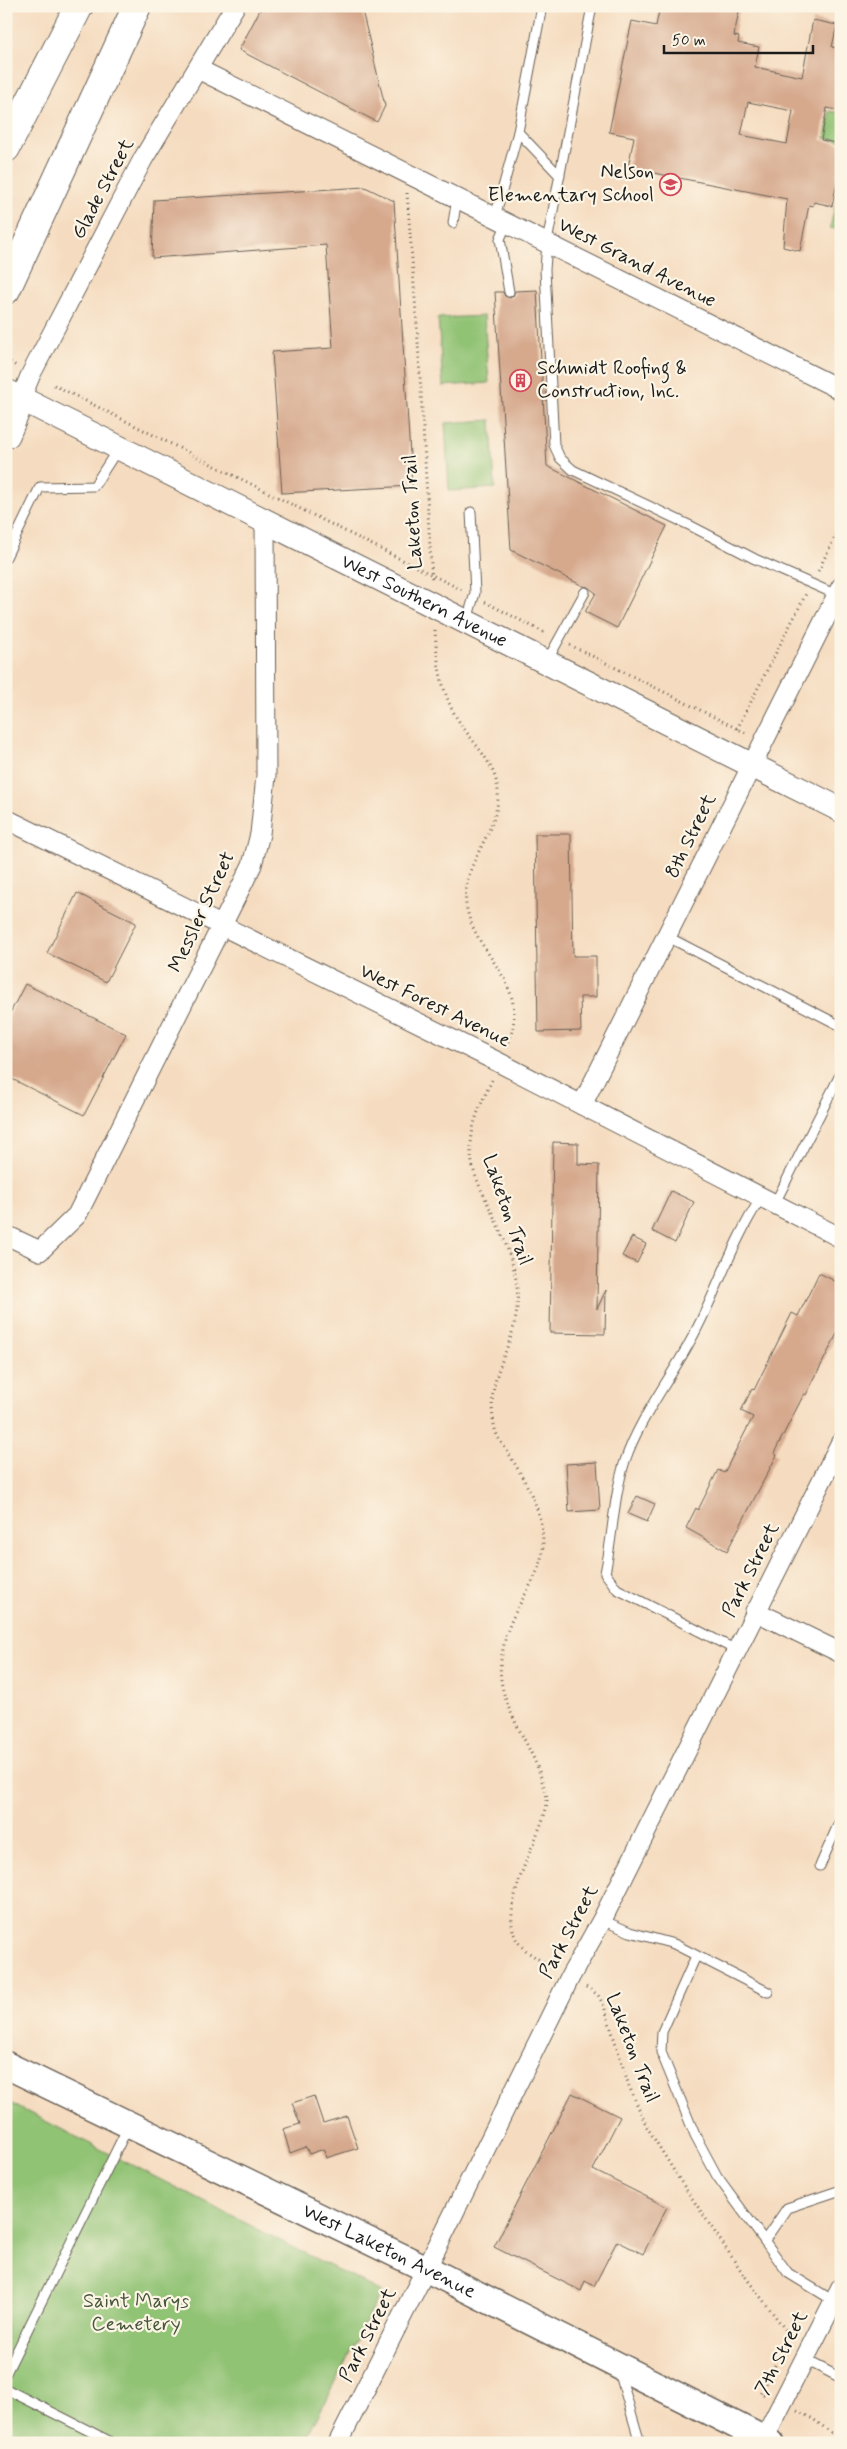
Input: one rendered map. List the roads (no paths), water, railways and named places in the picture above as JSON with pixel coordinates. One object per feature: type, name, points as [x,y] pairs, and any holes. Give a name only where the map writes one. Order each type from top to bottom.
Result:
[{"type":"highway","points":[[6,148],[79,6]]},
{"type":"highway","points":[[6,290],[137,6]]},
{"type":"highway","points":[[69,156],[126,72],[156,6]]},
{"type":"highway","points":[[6,434],[14,395]]},
{"type":"main road","name":"West Laketon Avenue","points":[[6,2065],[128,2126],[427,2269],[766,2442]]},
{"type":"street","name":"Glade Street","points":[[14,395],[31,374],[143,159],[235,6]]},
{"type":"street","name":"West Grand Avenue","points":[[198,69],[841,390]]},
{"type":"street","name":"West Southern Avenue","points":[[14,395],[841,810]]},
{"type":"street","name":"Messler Street","points":[[6,1235],[40,1251],[77,1215],[252,865],[260,834],[266,776],[265,521]]},
{"type":"street","name":"8th Street","points":[[582,1105],[839,591]]},
{"type":"street","name":"West Forest Avenue","points":[[6,819],[500,1063],[841,1238]]},
{"type":"street","name":"Park Street","points":[[338,2443],[427,2269],[570,1977],[602,1920],[841,1442]]},
{"type":"street","points":[[756,1611],[841,1653]]},
{"type":"street","name":"7th Street","points":[[766,2442],[782,2404],[837,2294]]},
{"type":"lane","points":[[509,292],[500,239],[501,220],[542,6]]},
{"type":"lane","points":[[592,6],[547,242],[545,270],[554,445],[560,458],[573,470],[691,526],[754,559],[811,583],[839,591]]},
{"type":"lane","points":[[518,132],[560,176]]},
{"type":"lane","points":[[452,223],[457,198]]},
{"type":"lane","points":[[6,558],[40,487],[94,486],[119,447]]},
{"type":"lane","points":[[466,623],[474,596],[471,512]]},
{"type":"lane","points":[[546,663],[585,592]]},
{"type":"lane","points":[[666,936],[841,1026]]},
{"type":"lane","points":[[736,1650],[617,1588],[605,1574],[610,1550],[615,1501],[625,1460],[692,1337],[732,1249],[768,1202],[841,1073]]},
{"type":"lane","points":[[820,1866],[841,1818]]},
{"type":"lane","points":[[602,1920],[630,1932],[674,1944],[768,1992]]},
{"type":"lane","points":[[696,1956],[662,2032],[661,2052],[695,2135],[718,2176],[788,2273],[837,2294]]},
{"type":"lane","points":[[6,2373],[128,2126]]},
{"type":"lane","points":[[765,2240],[787,2208],[841,2190]]},
{"type":"lane","points":[[804,2359],[841,2378]]},
{"type":"lane","points":[[618,2366],[640,2443]]},
{"type":"lane","points":[[6,2390],[113,2443]]},
{"type":"place","name":"Nelson Elementary School","points":[[670,184]]},
{"type":"place","name":"Schmidt Roofing & Construction, Inc.","points":[[521,380]]},
{"type":"park label","name":"Saint Marys Cemetery","points":[[136,2312]]}]
